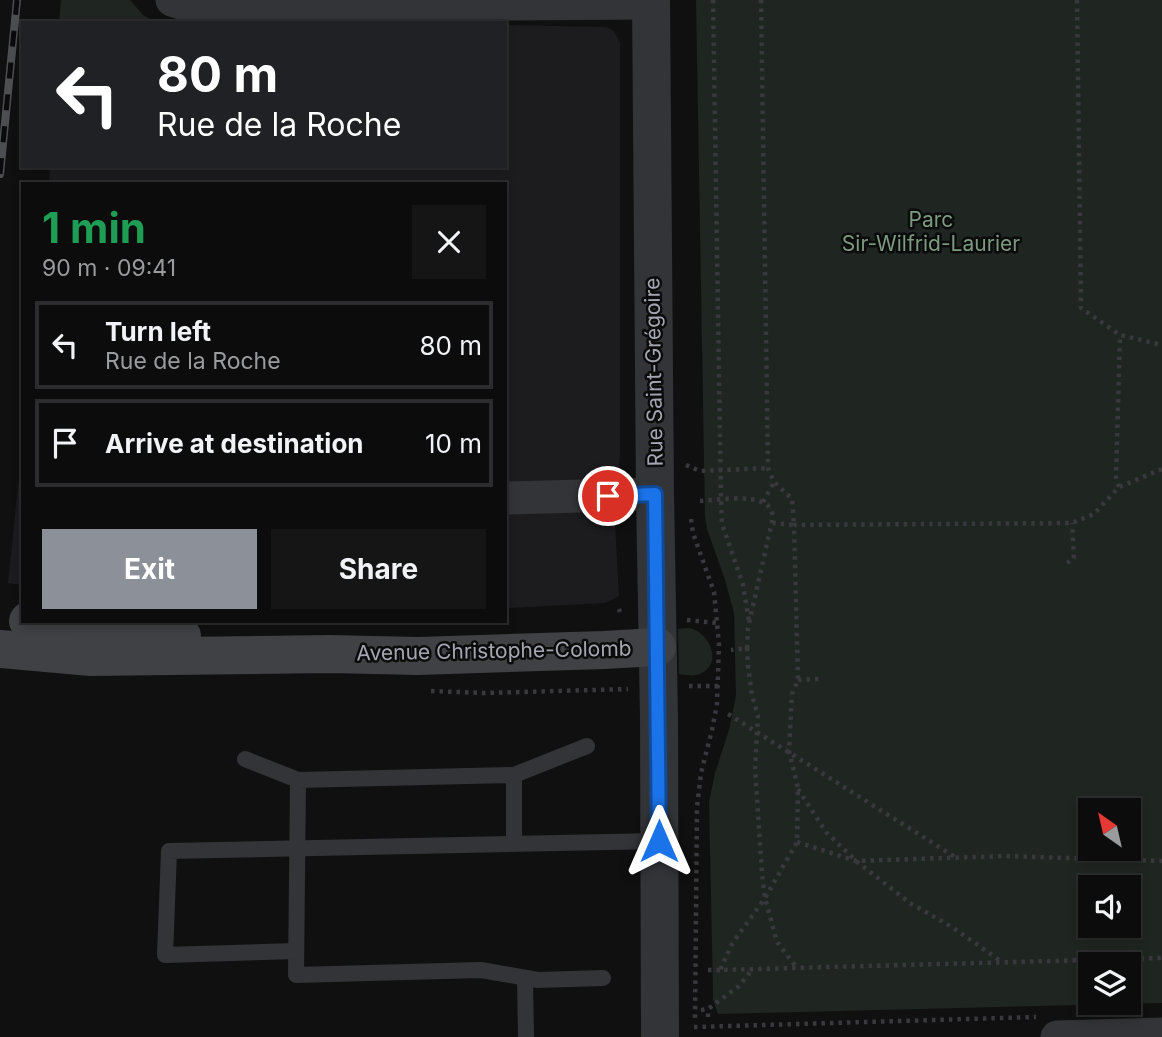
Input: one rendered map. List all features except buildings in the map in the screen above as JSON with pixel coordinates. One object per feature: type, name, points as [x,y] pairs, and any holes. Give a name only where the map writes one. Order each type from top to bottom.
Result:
[{"type":"main road","points":[[0,620],[21,621]]},
{"type":"main road","name":"Avenue Christophe-Colomb","points":[[62,623],[330,654]]},
{"type":"main road","name":"Avenue Christophe-Colomb","points":[[0,649],[91,657],[330,654],[418,656],[657,647]]},
{"type":"street","points":[[172,0],[190,6],[651,1]]},
{"type":"street","name":"Rue Saint-Grégoire","points":[[651,1],[659,841],[683,1029]]},
{"type":"street","points":[[507,498],[655,494]]},
{"type":"street","points":[[1047,1027],[1162,1034]]},
{"type":"lane","points":[[245,759],[298,780],[514,775],[587,746]]},
{"type":"lane","points":[[514,775],[514,843]]},
{"type":"lane","points":[[298,780],[296,975],[481,970],[538,980],[603,978]]},
{"type":"lane","points":[[296,951],[165,954],[169,851],[659,841]]},
{"type":"lane","points":[[525,978],[526,1037]]},
{"type":"path","points":[[713,0],[721,500],[723,524],[743,585],[749,621]]},
{"type":"path","points":[[720,970],[732,944],[765,898],[797,842],[797,788],[789,751],[792,694],[798,680],[792,499],[774,481],[768,468],[761,0]]},
{"type":"path","points":[[1077,0],[1081,308],[1120,335],[1162,345]]},
{"type":"path","points":[[1119,487],[1116,477],[1120,335]]},
{"type":"path","name":"Rue Saint-Grégoire","points":[[690,466],[690,474]]},
{"type":"path","points":[[700,471],[768,468]]},
{"type":"path","points":[[773,523],[1072,523],[1094,514],[1119,487],[1162,469]]},
{"type":"path","points":[[763,502],[774,481]]},
{"type":"path","points":[[699,500],[751,499],[768,505],[774,517],[749,621],[747,648],[752,695],[758,716],[755,769],[765,898],[777,942],[797,969]]},
{"type":"path","points":[[683,1029],[696,1011],[697,807],[701,773],[719,686],[718,623],[714,592],[693,533],[691,507]]},
{"type":"path","points":[[1067,563],[1074,558],[1072,523]]},
{"type":"path","points":[[685,619],[718,623]]},
{"type":"path","points":[[731,650],[747,648]]},
{"type":"path","points":[[798,680],[820,679]]},
{"type":"path","points":[[685,686],[719,686]]},
{"type":"path","points":[[728,714],[956,858]]},
{"type":"path","points":[[797,788],[826,832],[856,861],[910,903],[952,927],[1003,963]]},
{"type":"path","points":[[797,842],[856,861],[1005,856],[1162,860]]},
{"type":"path","points":[[708,970],[1162,958]]},
{"type":"path","points":[[701,1010],[708,1009],[739,986],[752,970]]},
{"type":"path","points":[[708,1009],[708,1017]]},
{"type":"path","points":[[683,1029],[1047,1027]]},
{"type":"shaded area","points":[[507,25],[606,27],[614,31],[620,43],[620,455],[615,524],[619,596],[605,603],[507,608],[507,182],[49,182],[50,168],[507,168]]},
{"type":"shaded area","points":[[21,459],[21,585],[8,583]]},
{"type":"green space","points":[[61,0],[130,0],[143,15],[154,21],[59,21]]},
{"type":"green space","name":"Parc Sir-Wilfrid-Laurier","points":[[696,0],[1162,0],[1162,1003],[1141,1004],[1141,952],[1078,952],[1078,1005],[718,1014],[713,1000],[709,802],[736,695],[734,613],[707,529]]},
{"type":"green space","points":[[690,628],[708,642],[712,662],[702,673],[679,674],[678,629]]},
{"type":"railway","points":[[0,174],[17,0]]},
{"type":"route","points":[[608,496],[655,494],[659,841]]}]
